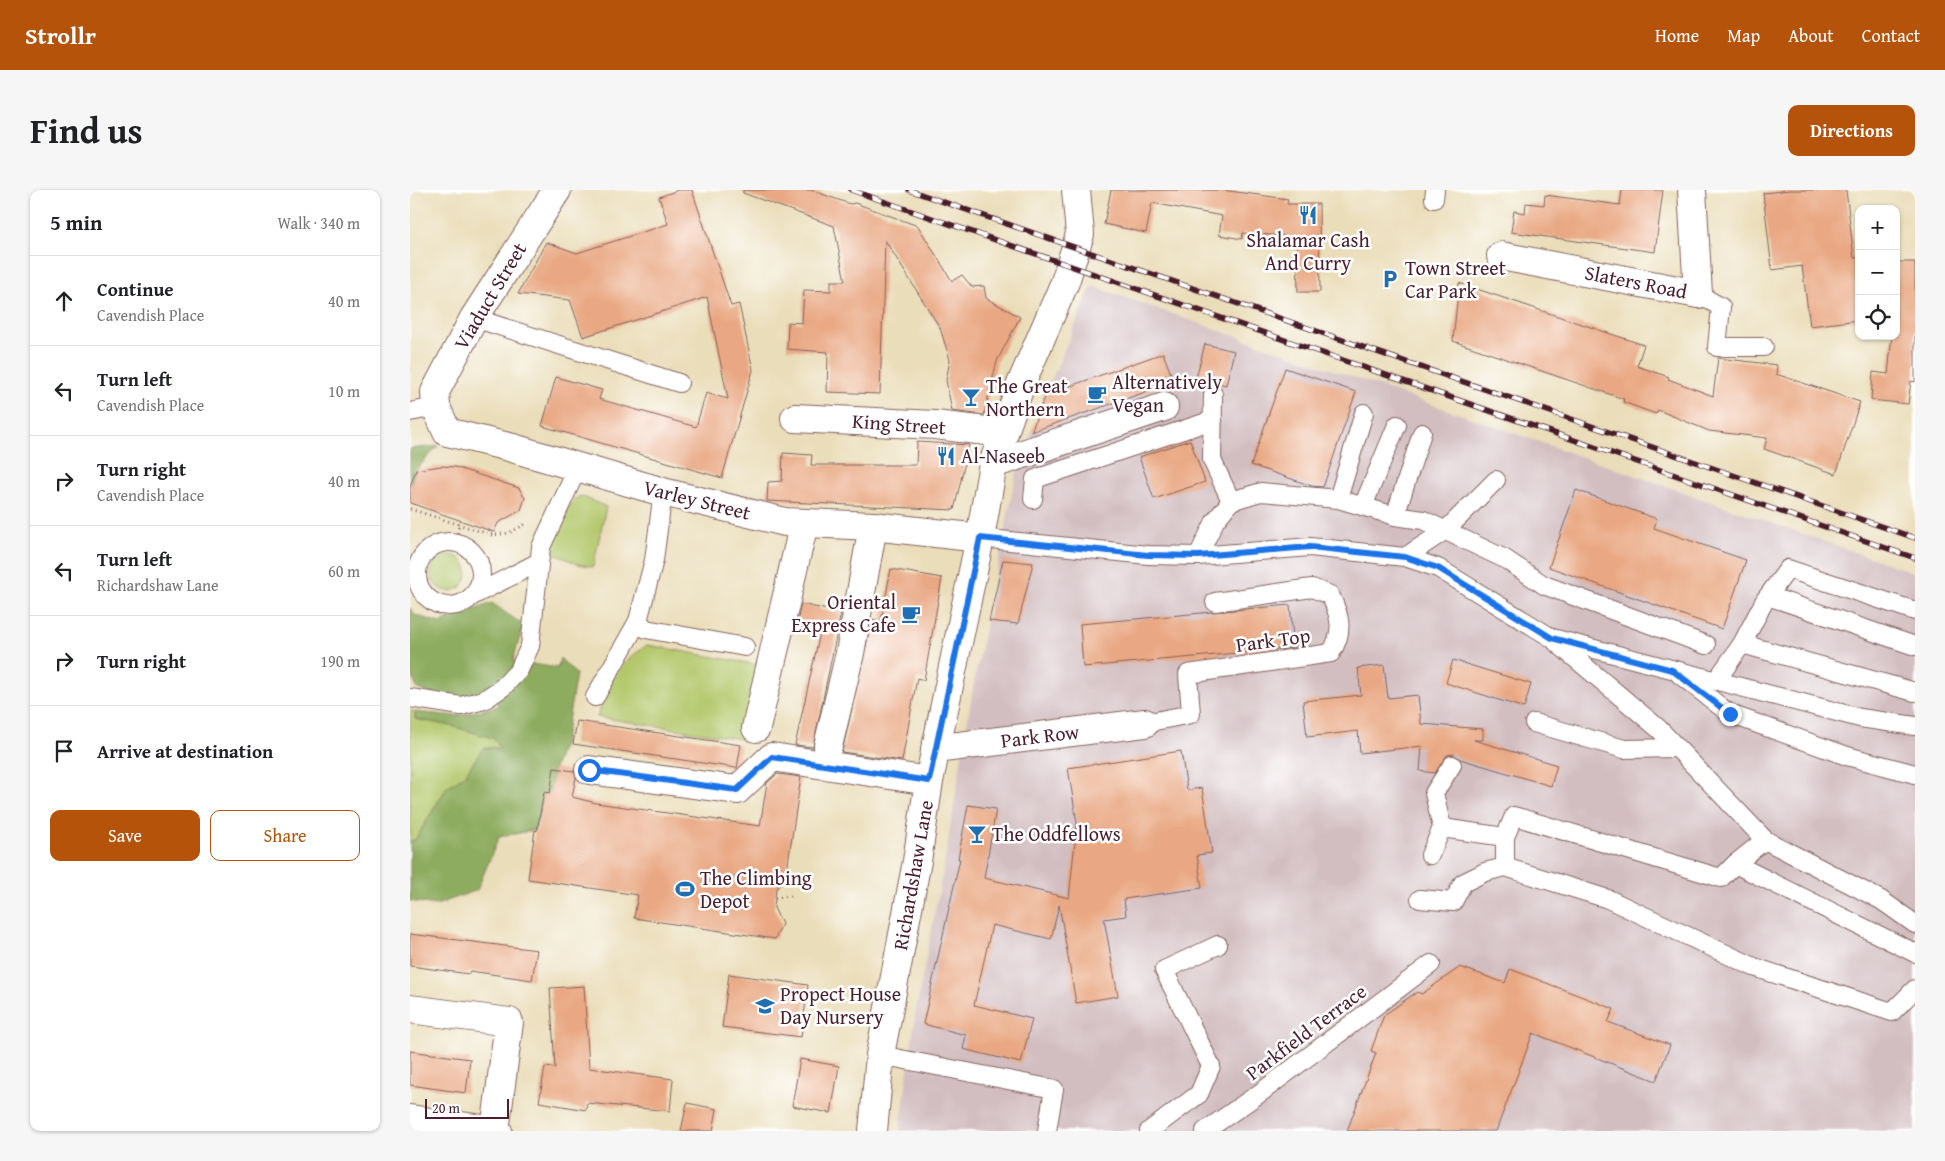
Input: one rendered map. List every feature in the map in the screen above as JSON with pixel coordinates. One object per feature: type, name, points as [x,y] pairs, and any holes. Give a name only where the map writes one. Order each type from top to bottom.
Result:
[{"type":"street","name":"Viaduct Street","points":[[423,409],[435,392],[474,318],[557,190]]},
{"type":"street","name":"Richardshaw Lane","points":[[873,1131],[880,1055],[929,781],[980,538],[993,464],[1020,384],[1065,282],[1080,234],[1076,190]]},
{"type":"street","name":"Slaters Road","points":[[1501,256],[1698,294],[1692,190]]},
{"type":"street","points":[[993,464],[1164,407]]},
{"type":"street","name":"Varley Street","points":[[423,409],[447,432],[509,447],[664,492],[785,522],[872,526],[980,538]]},
{"type":"street","name":"King Street","points":[[795,418],[935,425],[1004,433]]},
{"type":"street","points":[[756,728],[804,523]]},
{"type":"street","points":[[828,746],[850,653],[872,526]]},
{"type":"street","name":"Park Row","points":[[935,749],[1145,723]]},
{"type":"street","points":[[589,770],[737,790],[772,757],[929,781]]},
{"type":"street","points":[[410,1009],[510,1022],[496,1131],[410,1119]]},
{"type":"lane","points":[[1698,294],[1721,308],[1717,347],[1764,348]]},
{"type":"lane","points":[[474,318],[679,383]]},
{"type":"lane","points":[[1214,394],[1212,460],[1231,501]]},
{"type":"lane","points":[[1338,499],[1364,413]]},
{"type":"lane","points":[[1033,500],[1035,478],[1213,420]]},
{"type":"lane","points":[[1363,506],[1397,425]]},
{"type":"lane","points":[[1395,516],[1422,433]]},
{"type":"lane","points":[[410,698],[461,706],[476,702],[493,694],[519,670],[530,646],[541,547],[578,467]]},
{"type":"lane","points":[[1405,557],[1446,530],[1496,480]]},
{"type":"lane","points":[[595,697],[638,621],[654,560],[664,492]]},
{"type":"lane","points":[[1198,556],[1215,520],[1231,501],[1261,492],[1338,499],[1395,516],[1423,520],[1505,559],[1544,585],[1706,645]]},
{"type":"lane","points":[[980,538],[1148,555],[1198,556],[1310,547],[1405,557],[1438,568],[1552,638],[1659,729],[1765,840],[1881,900],[1915,924]]},
{"type":"lane","points":[[474,595],[480,586],[482,575],[480,564],[466,547],[456,543],[445,542],[434,545],[419,561],[417,581],[427,599],[446,607],[466,602],[474,595],[539,562]]},
{"type":"lane","points":[[1716,681],[1742,644],[1768,596],[1788,569],[1915,611]]},
{"type":"lane","name":"Park Top","points":[[1145,723],[1191,714],[1188,674],[1331,653],[1339,638],[1338,612],[1330,595],[1312,588],[1215,602]]},
{"type":"lane","points":[[1768,596],[1915,646]]},
{"type":"lane","points":[[638,621],[646,628],[745,647]]},
{"type":"lane","points":[[1552,638],[1860,718],[1915,726]]},
{"type":"lane","points":[[1742,644],[1915,692]]},
{"type":"lane","points":[[1672,670],[1730,714],[1847,756],[1915,774]]},
{"type":"lane","points":[[1534,723],[1624,749],[1677,748]]},
{"type":"lane","points":[[1430,855],[1442,828],[1434,794],[1452,765]]},
{"type":"lane","points":[[1505,867],[1505,837],[1514,816],[1720,878],[1765,840]]},
{"type":"lane","points":[[1442,828],[1505,837]]},
{"type":"lane","points":[[1735,864],[1915,953]]},
{"type":"lane","points":[[1420,900],[1452,902],[1463,883],[1485,872],[1505,867],[1608,899],[1754,967],[1892,1012],[1915,989]]},
{"type":"lane","points":[[1149,1131],[1199,1094],[1210,1066],[1164,970],[1218,944]]},
{"type":"lane","name":"Parkfield Terrace","points":[[1205,1131],[1260,1093],[1431,964]]},
{"type":"lane","points":[[880,1055],[1054,1089],[1046,1131]]},
{"type":"path","points":[[410,509],[492,535],[509,533],[532,519]]},
{"type":"path","points":[[456,543],[460,525]]},
{"type":"path","points":[[775,898],[792,896]]},
{"type":"shaded area","points":[[1092,286],[1915,573],[1915,1131],[900,1131],[916,1010],[945,860],[973,688],[1016,475],[1045,395]]},
{"type":"green space","points":[[438,446],[416,470],[410,486],[410,449]]},
{"type":"green space","points":[[581,496],[606,507],[593,567],[578,564],[555,554],[549,540],[574,499]]},
{"type":"green space","points":[[449,555],[456,556],[462,560],[466,566],[466,580],[462,586],[456,590],[449,591],[442,590],[436,586],[432,580],[431,573],[432,566],[436,560],[442,556]]},
{"type":"green space","points":[[492,603],[523,625],[513,661],[558,668],[560,658],[576,674],[565,739],[554,768],[550,793],[544,792],[535,830],[499,837],[477,890],[436,905],[410,901],[410,841],[415,840],[447,787],[465,775],[483,748],[500,748],[493,738],[452,726],[415,719],[415,712],[457,716],[499,706],[489,690],[450,700],[417,689],[410,670],[410,608],[415,615],[440,623]]},
{"type":"green space","points":[[647,645],[759,665],[741,739],[597,717],[614,676],[627,661]]},
{"type":"green space","points":[[410,710],[415,712],[415,719],[452,726],[493,738],[501,748],[483,748],[465,775],[447,787],[415,840],[410,841]]},
{"type":"building","points":[[678,190],[692,190],[731,306],[739,304],[753,370],[722,478],[542,426],[556,377],[602,390],[599,399],[696,427],[706,393],[728,399],[707,297],[583,337],[570,300],[518,294],[546,242],[577,253],[668,224],[659,197]]},
{"type":"building","points":[[743,190],[811,190],[850,204],[855,203],[918,226],[952,281],[962,275],[972,287],[984,286],[986,298],[1020,317],[997,361],[984,415],[952,411],[946,380],[950,360],[940,328],[885,240],[880,394],[827,392],[828,352],[787,349],[788,322],[802,323],[804,290],[831,291],[831,281],[845,281],[834,226],[743,193]]},
{"type":"building","points":[[1111,190],[1222,190],[1288,199],[1287,204],[1319,204],[1320,292],[1298,292],[1297,237],[1243,233],[1242,239],[1219,235],[1222,216],[1152,203],[1146,233],[1104,224]]},
{"type":"building","points":[[1622,190],[1663,190],[1655,252],[1511,232],[1514,211],[1525,213],[1526,203],[1544,205],[1545,195],[1620,205]]},
{"type":"building","points":[[1790,190],[1846,190],[1855,258],[1855,320],[1810,326],[1802,266],[1772,270],[1763,193]]},
{"type":"building","points":[[1900,262],[1915,262],[1915,382],[1911,381],[1908,404],[1871,400],[1873,372],[1888,374],[1892,340],[1900,340]]},
{"type":"building","points":[[1459,283],[1644,345],[1637,366],[1669,377],[1668,379],[1713,396],[1718,358],[1777,365],[1776,374],[1860,402],[1836,474],[1764,449],[1767,438],[1709,431],[1658,410],[1656,414],[1623,402],[1624,399],[1453,341]]},
{"type":"building","points":[[1205,344],[1234,351],[1226,385],[1196,378]]},
{"type":"building","points":[[1163,353],[1174,382],[1031,432],[1045,395]]},
{"type":"building","points":[[1285,368],[1356,392],[1323,487],[1312,486],[1251,465]]},
{"type":"building","points":[[1190,440],[1205,482],[1154,499],[1139,457]]},
{"type":"building","points":[[917,442],[969,445],[954,510],[767,501],[768,482],[782,481],[783,453],[812,455],[811,465],[916,465]]},
{"type":"building","points":[[441,466],[455,467],[519,488],[525,498],[521,510],[498,523],[494,532],[410,503],[410,486],[416,470]]},
{"type":"building","points":[[1576,490],[1657,519],[1654,528],[1746,560],[1722,629],[1549,567]]},
{"type":"building","points":[[1003,560],[1033,563],[1018,624],[989,621]]},
{"type":"building","points":[[891,569],[942,578],[924,680],[917,678],[902,761],[842,752],[872,619],[881,621]]},
{"type":"building","points":[[801,604],[841,613],[813,747],[795,745],[820,633],[796,627]]},
{"type":"building","points":[[1290,605],[1294,648],[1083,667],[1080,624]]},
{"type":"building","points":[[1453,660],[1531,684],[1524,708],[1446,683]]},
{"type":"building","points":[[1384,665],[1388,698],[1418,695],[1421,724],[1483,729],[1483,740],[1474,740],[1557,765],[1551,786],[1460,759],[1453,754],[1447,755],[1435,773],[1420,771],[1422,746],[1360,753],[1358,731],[1307,737],[1303,701],[1361,695],[1358,668]]},
{"type":"building","points":[[577,721],[741,745],[737,768],[573,744]]},
{"type":"building","points":[[1181,751],[1187,790],[1202,788],[1212,853],[1197,855],[1202,888],[1124,899],[1126,916],[1104,919],[1118,996],[1076,1003],[1059,905],[1051,939],[992,925],[974,1005],[1032,1019],[1021,1063],[963,1049],[966,1035],[923,1024],[960,859],[958,859],[968,805],[996,809],[984,878],[1069,898],[1077,823],[1068,768]]},
{"type":"building","name":"The Climbing Depot","points":[[554,768],[574,771],[576,777],[572,797],[596,803],[760,826],[767,783],[777,774],[801,777],[788,863],[790,872],[776,889],[774,908],[782,924],[775,939],[634,918],[638,895],[528,879],[535,830],[537,831],[544,792],[550,793]]},
{"type":"building","points":[[410,934],[537,950],[532,980],[470,971],[469,974],[410,966]]},
{"type":"building","points":[[1460,967],[1505,983],[1510,969],[1614,1009],[1608,1022],[1670,1045],[1656,1081],[1533,1033],[1496,1131],[1347,1131],[1376,1053],[1371,1051],[1384,1015],[1417,992],[1422,994]]},
{"type":"building","name":"Propect House Day Nursery","points":[[729,974],[808,985],[801,1037],[722,1027]]},
{"type":"building","points":[[584,986],[589,1068],[673,1079],[670,1111],[587,1103],[586,1110],[539,1102],[545,1067],[555,1068],[550,988]]},
{"type":"building","points":[[410,1051],[470,1059],[466,1093],[410,1085]]},
{"type":"building","points":[[800,1059],[839,1066],[831,1113],[792,1106]]},
{"type":"building","points":[[687,1103],[717,1109],[713,1131],[681,1131]]},
{"type":"railway","points":[[851,190],[1915,558]]},
{"type":"railway","points":[[909,190],[1915,538]]},
{"type":"place","name":"Shalamar Cash And Curry","points":[[1308,215]]},
{"type":"place","name":"Town Street Car Park","points":[[1390,279]]},
{"type":"place","name":"Alternatively Vegan","points":[[1097,394]]},
{"type":"place","name":"The Great Northern","points":[[971,397]]},
{"type":"place","name":"Al-Naseeb","points":[[946,456]]},
{"type":"place","name":"Oriental Express Cafe","points":[[911,614]]},
{"type":"place","name":"The Oddfellows","points":[[977,834]]},
{"type":"place","name":"The Climbing Depot","points":[[685,889]]},
{"type":"place","name":"Propect House Day Nursery","points":[[765,1006]]},
{"type":"route","points":[[589,770],[737,790],[772,757],[929,781],[980,538],[1148,555],[1198,556],[1310,547],[1357,550],[1405,557],[1438,568],[1552,638],[1672,670],[1730,714]]}]
